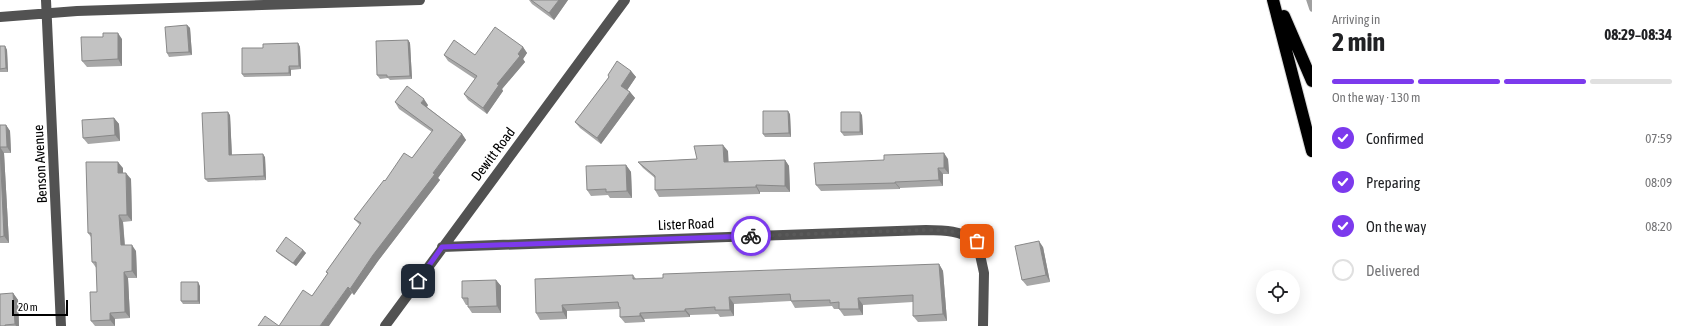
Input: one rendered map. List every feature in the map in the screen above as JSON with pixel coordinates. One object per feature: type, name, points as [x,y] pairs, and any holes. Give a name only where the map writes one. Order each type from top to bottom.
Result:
[{"type":"highway","points":[[1273,0],[1290,59],[1312,151]]},
{"type":"highway","points":[[1277,0],[1312,81]]},
{"type":"street","name":"Benson Avenue","points":[[46,0],[61,326]]},
{"type":"street","points":[[0,17],[77,11],[344,1],[420,0]]},
{"type":"street","name":"Dewitt Road","points":[[385,326],[625,0]]},
{"type":"street","name":"Lister Road","points":[[442,247],[950,230],[964,234],[977,241],[984,272],[982,326]]},
{"type":"building","points":[[531,0],[559,0],[549,13]]},
{"type":"building","points":[[187,25],[189,52],[167,53],[165,27]]},
{"type":"building","points":[[495,27],[523,47],[518,54],[520,56],[497,84],[499,85],[483,108],[464,94],[477,76],[444,55],[454,40],[475,55]]},
{"type":"building","points":[[103,33],[118,33],[118,59],[82,61],[81,37],[103,37]]},
{"type":"building","points":[[408,40],[410,76],[387,77],[387,75],[377,75],[376,41]]},
{"type":"building","points":[[298,43],[299,66],[289,66],[289,73],[242,74],[242,48],[263,48],[263,44]]},
{"type":"building","points":[[0,46],[5,46],[6,68],[0,69]]},
{"type":"building","points":[[617,61],[631,71],[621,86],[630,92],[597,138],[575,122],[609,77],[608,75]]},
{"type":"building","points":[[407,86],[424,99],[421,103],[462,134],[433,173],[435,174],[373,255],[350,289],[348,287],[320,326],[279,326],[303,290],[312,296],[328,273],[326,272],[361,223],[354,219],[384,180],[385,181],[404,153],[412,158],[433,130],[395,102]]},
{"type":"building","points":[[763,111],[788,111],[789,133],[763,134]]},
{"type":"building","points":[[228,112],[229,155],[263,154],[264,176],[205,179],[202,113]]},
{"type":"building","points":[[841,112],[860,112],[860,132],[841,132]]},
{"type":"building","points":[[114,118],[115,135],[83,138],[82,120]]},
{"type":"building","points":[[0,125],[6,125],[7,147],[0,147]]},
{"type":"building","points":[[723,145],[724,162],[785,160],[785,186],[756,185],[756,187],[655,190],[655,176],[638,162],[697,159],[694,146]]},
{"type":"building","points":[[0,147],[4,236],[0,237]]},
{"type":"building","points":[[944,153],[944,168],[938,168],[939,180],[895,183],[816,185],[814,163],[884,160],[884,155]]},
{"type":"building","points":[[86,162],[118,162],[118,173],[126,173],[127,215],[119,215],[121,245],[132,245],[132,271],[124,272],[125,312],[110,313],[110,320],[91,321],[90,292],[97,292],[96,262],[92,262],[91,233],[88,233]]},
{"type":"building","points":[[626,165],[627,191],[606,192],[606,189],[587,190],[586,166]]},
{"type":"building","points":[[286,237],[303,250],[293,263],[276,251]]},
{"type":"building","points":[[1039,241],[1046,275],[1022,280],[1015,246]]},
{"type":"building","points":[[939,264],[943,314],[913,316],[913,295],[858,298],[859,309],[839,309],[839,302],[830,303],[830,300],[791,301],[790,294],[729,297],[730,310],[715,310],[715,307],[685,309],[685,311],[640,313],[640,316],[620,317],[620,307],[618,302],[562,305],[563,312],[536,313],[535,279],[633,275],[633,279],[663,278],[663,274]]},
{"type":"building","points":[[496,280],[497,306],[468,307],[468,298],[462,298],[462,281]]},
{"type":"building","points":[[181,282],[198,282],[198,301],[181,301]]},
{"type":"building","points":[[13,293],[15,324],[0,326],[0,294]]},
{"type":"building","points":[[265,316],[279,326],[258,326]]},
{"type":"waterway","points":[[1309,0],[1312,9]]},
{"type":"way so far","points":[[751,236],[950,230],[964,234],[977,241]]},
{"type":"route","points":[[418,281],[442,247],[751,236]]}]
